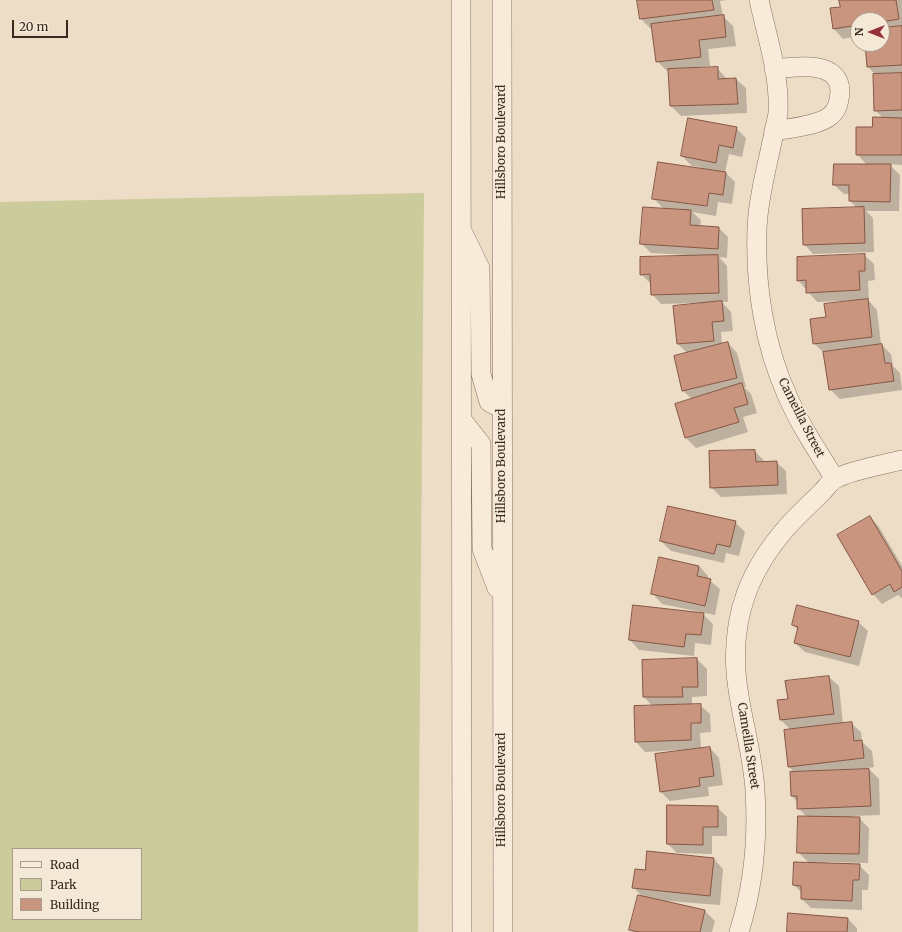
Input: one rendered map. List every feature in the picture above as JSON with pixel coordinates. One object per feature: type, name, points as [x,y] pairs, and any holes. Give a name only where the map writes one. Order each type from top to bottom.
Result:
[{"type":"street","points":[[461,0],[462,932]]},
{"type":"street","name":"Hillsboro Boulevard","points":[[502,0],[503,932]]},
{"type":"street","name":"Cameilla Street","points":[[740,932],[751,880],[756,834],[756,792],[751,752],[736,673],[736,637],[742,607],[752,576],[775,541],[797,516],[835,479],[812,443],[787,395],[773,359],[763,316],[757,273],[757,228],[763,185],[778,115],[778,86],[759,0]]},
{"type":"street","points":[[774,69],[804,67],[821,68],[832,74],[840,86],[839,103],[830,116],[816,123],[774,131]]},
{"type":"street","points":[[461,228],[480,268],[481,374],[488,402],[502,409]]},
{"type":"street","points":[[462,420],[481,444],[482,549],[502,598]]},
{"type":"street","points":[[835,479],[902,460]]},
{"type":"green space","points":[[424,193],[418,932],[0,932],[0,202]]},
{"type":"building","points":[[637,0],[712,0],[714,10],[640,19]]},
{"type":"building","points":[[839,0],[896,0],[899,19],[890,21],[890,12],[850,12],[850,26],[833,29],[830,8],[840,7]]},
{"type":"building","points":[[724,15],[726,37],[699,40],[701,57],[656,62],[651,24]]},
{"type":"building","points":[[902,26],[902,65],[867,67],[866,52],[890,52],[890,27]]},
{"type":"building","points":[[718,67],[718,79],[736,78],[738,104],[670,106],[668,69]]},
{"type":"building","points":[[902,73],[902,110],[874,111],[873,74]]},
{"type":"building","points":[[873,117],[902,118],[902,155],[856,155],[856,127],[872,127]]},
{"type":"building","points":[[688,118],[737,127],[733,148],[719,145],[716,163],[681,156]]},
{"type":"building","points":[[658,162],[726,172],[723,195],[709,193],[707,206],[652,199]]},
{"type":"building","points":[[834,164],[891,164],[890,202],[849,201],[849,185],[833,185]]},
{"type":"building","points":[[643,207],[691,210],[690,225],[719,227],[718,249],[640,244]]},
{"type":"building","points":[[864,207],[865,243],[803,245],[802,209]]},
{"type":"building","points":[[865,254],[865,271],[859,271],[860,290],[806,293],[806,280],[797,281],[797,257]]},
{"type":"building","points":[[718,255],[719,293],[651,295],[650,274],[640,275],[640,257]]},
{"type":"building","points":[[868,299],[872,337],[813,344],[810,319],[826,317],[824,304]]},
{"type":"building","points":[[722,301],[724,321],[712,322],[714,341],[677,344],[673,306]]},
{"type":"building","points":[[728,342],[737,378],[682,391],[674,356]]},
{"type":"building","points":[[882,344],[885,363],[891,363],[894,381],[829,390],[823,352]]},
{"type":"building","points":[[742,383],[748,404],[734,408],[739,422],[685,438],[675,404]]},
{"type":"building","points":[[755,450],[756,462],[777,461],[778,485],[710,488],[709,451]]},
{"type":"building","points":[[668,506],[736,521],[730,547],[717,544],[714,554],[660,541]]},
{"type":"building","points":[[870,516],[902,571],[902,587],[894,592],[890,584],[872,595],[837,535]]},
{"type":"building","points":[[659,557],[699,566],[697,576],[711,579],[705,606],[651,594]]},
{"type":"building","points":[[633,605],[704,613],[701,635],[686,634],[684,647],[629,640]]},
{"type":"building","points":[[797,605],[859,621],[850,657],[794,643],[798,627],[792,625]]},
{"type":"building","points":[[697,658],[698,687],[682,687],[683,697],[643,697],[642,660]]},
{"type":"building","points":[[829,676],[834,714],[780,720],[777,700],[788,699],[785,681]]},
{"type":"building","points":[[701,704],[701,723],[691,723],[691,740],[635,742],[634,706]]},
{"type":"building","points":[[852,722],[854,741],[862,740],[864,758],[788,767],[784,730]]},
{"type":"building","points":[[710,747],[714,776],[699,778],[700,786],[660,792],[655,754]]},
{"type":"building","points":[[869,769],[871,806],[797,809],[797,796],[791,796],[790,772]]},
{"type":"building","points":[[667,805],[718,806],[718,827],[703,827],[703,845],[667,844]]},
{"type":"building","points":[[798,816],[860,817],[859,854],[797,853]]},
{"type":"building","points":[[647,851],[714,858],[710,896],[632,888],[635,869],[645,870]]},
{"type":"building","points":[[794,862],[860,864],[859,880],[853,880],[852,901],[801,899],[801,886],[793,885]]},
{"type":"building","points":[[638,895],[705,910],[700,932],[640,932],[629,930]]},
{"type":"building","points":[[788,913],[848,918],[847,932],[787,932]]}]
